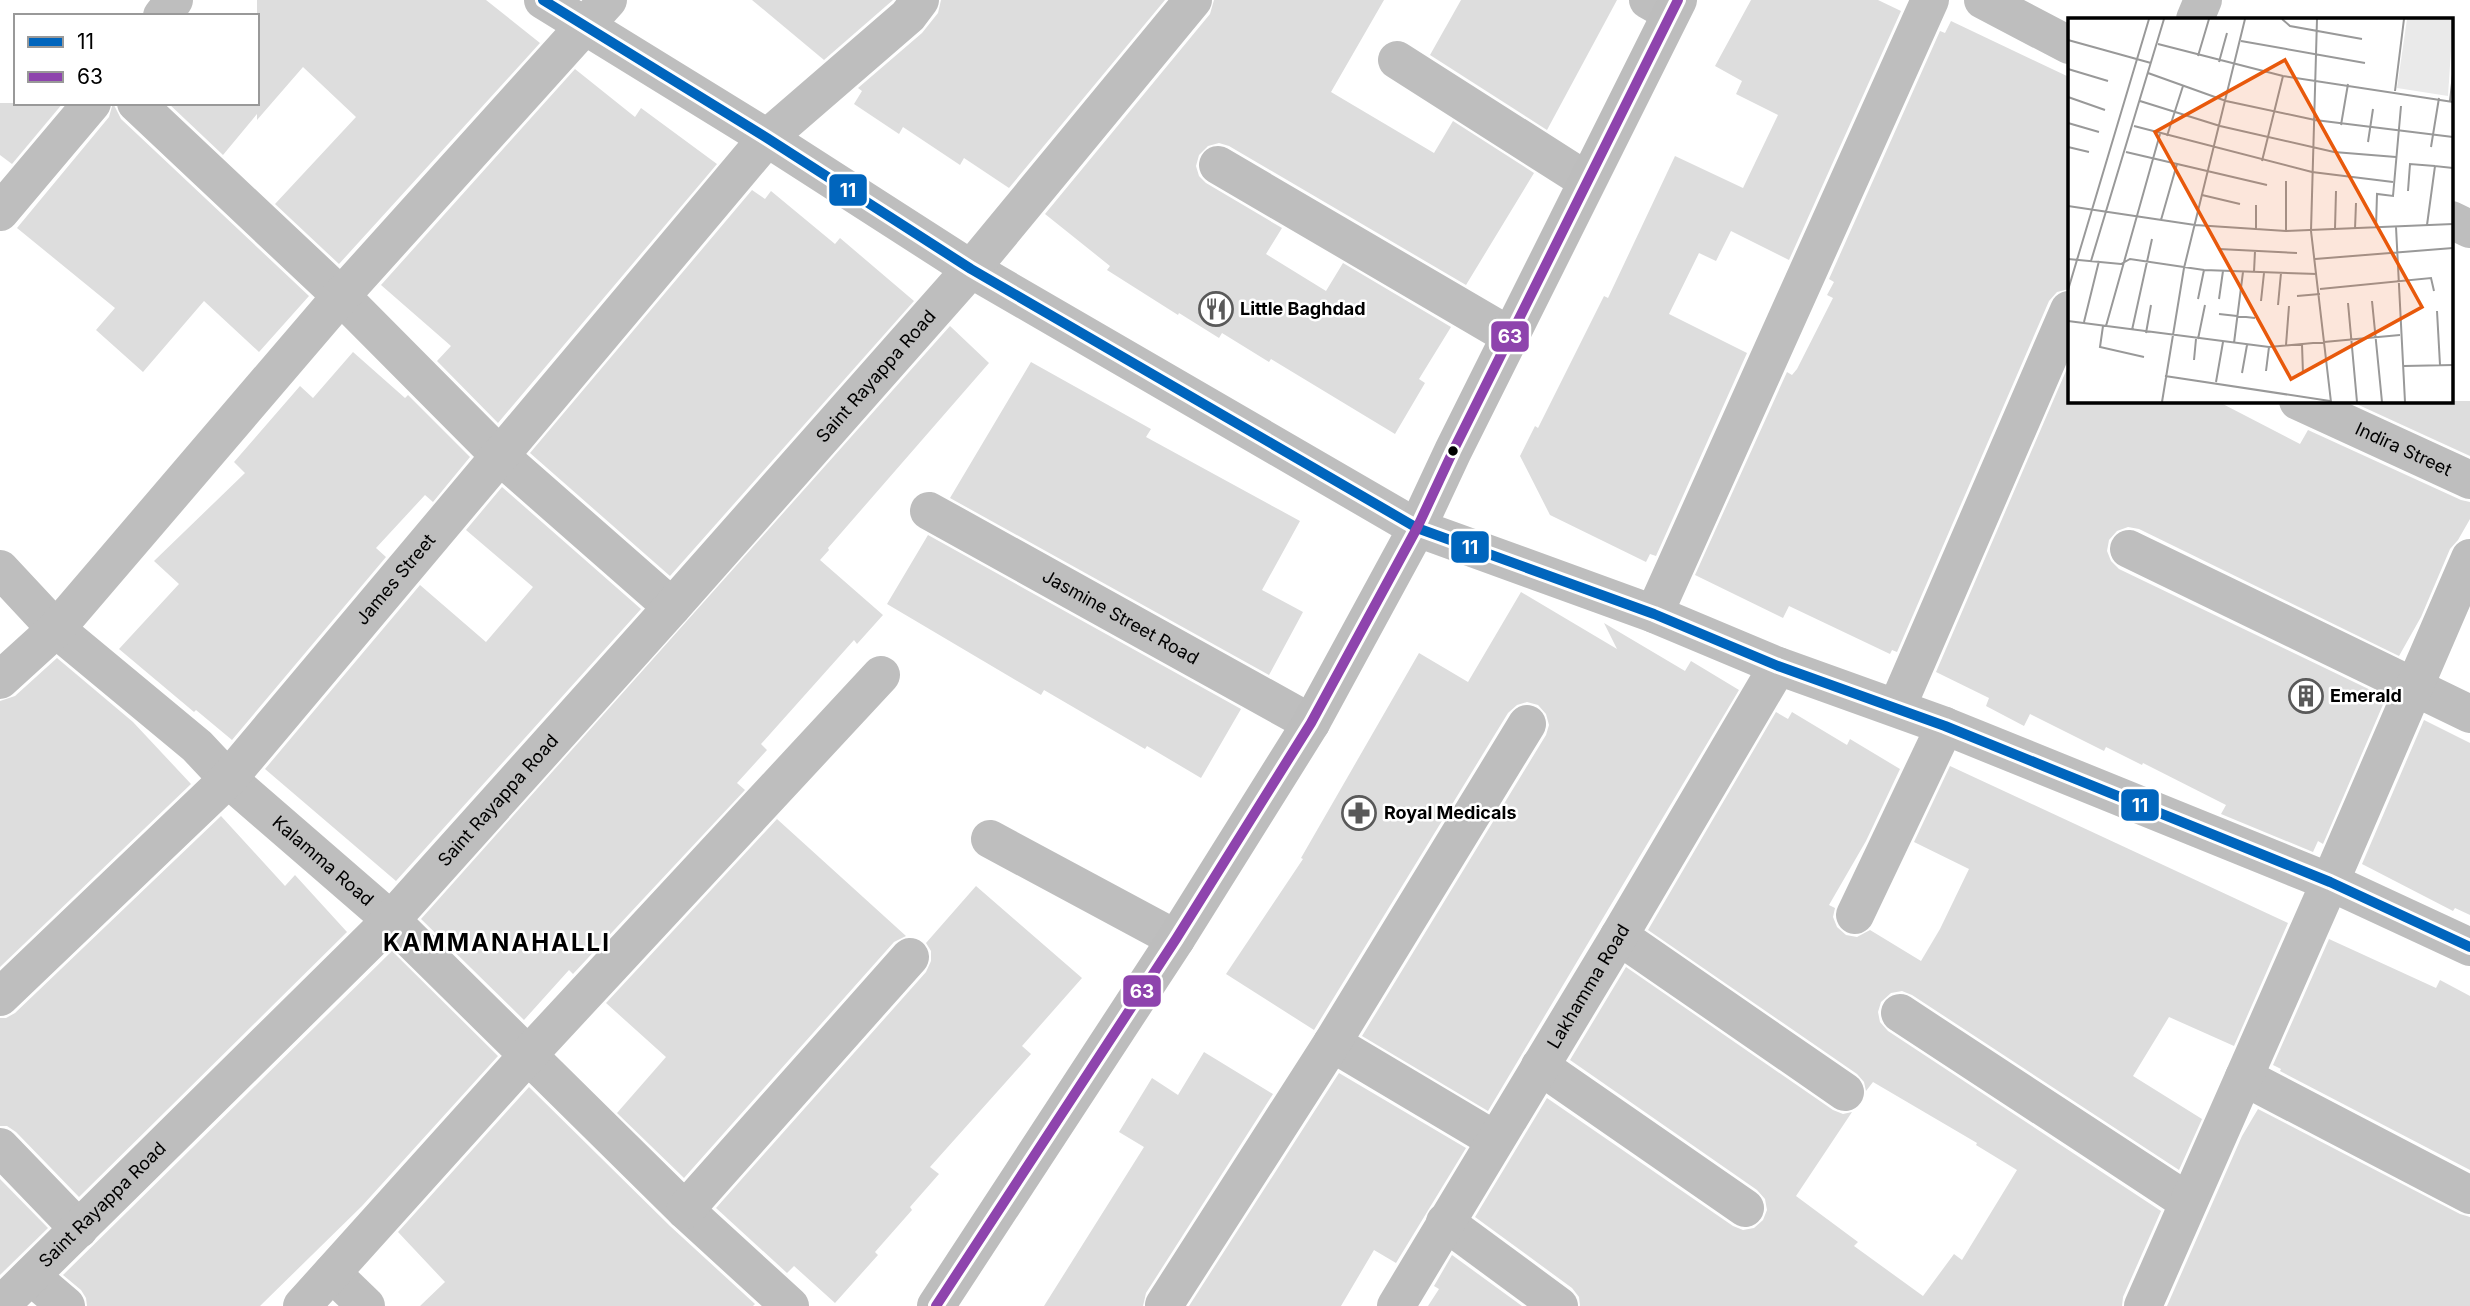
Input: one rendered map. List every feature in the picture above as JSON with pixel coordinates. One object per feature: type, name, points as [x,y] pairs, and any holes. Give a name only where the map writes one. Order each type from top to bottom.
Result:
[{"type":"main road","points":[[936,1306],[1176,939],[1311,723],[1417,528],[1587,181],[1666,4]]},
{"type":"street","points":[[543,0],[597,13],[767,138],[971,269],[1417,528],[1654,614],[1778,666],[1945,726],[2330,883],[2470,947]]},
{"type":"street","name":"James Street","points":[[0,997],[229,779],[767,138],[908,16],[920,0]]},
{"type":"street","name":"Saint Rayappa Road","points":[[0,1306],[391,920],[971,269],[1193,0]]},
{"type":"street","points":[[1654,614],[1930,0]]},
{"type":"street","points":[[1983,0],[2068,44]]},
{"type":"street","points":[[2195,18],[2203,0]]},
{"type":"street","points":[[0,680],[56,629],[341,296],[597,13]]},
{"type":"street","points":[[1397,60],[1587,181]]},
{"type":"street","points":[[0,212],[90,105]]},
{"type":"street","points":[[137,105],[341,296],[499,456],[672,607]]},
{"type":"street","points":[[1218,165],[1510,336]]},
{"type":"street","points":[[2452,220],[2470,229]]},
{"type":"street","points":[[1897,707],[2068,312]]},
{"type":"street","name":"Indira Street","points":[[2300,402],[2470,480]]},
{"type":"street","name":"Jasmine Street Road","points":[[929,511],[1311,723]]},
{"type":"street","points":[[2129,549],[2470,713]]},
{"type":"street","points":[[2143,1306],[2470,558]]},
{"type":"street","name":"Kalamma Road","points":[[0,569],[56,629],[197,746],[229,779],[391,920],[685,1210],[790,1306]]},
{"type":"street","name":"Lakhamma Road","points":[[1396,1306],[1778,666]]},
{"type":"street","points":[[302,1306],[529,1054],[881,675]]},
{"type":"street","points":[[1164,1305],[1332,1042],[1527,724]]},
{"type":"street","points":[[1855,915],[1945,726]]},
{"type":"street","points":[[990,839],[1176,939]]},
{"type":"street","points":[[1619,936],[1845,1092]]},
{"type":"street","points":[[685,1210],[910,957]]},
{"type":"street","points":[[1900,1013],[2188,1202]]},
{"type":"street","points":[[1332,1042],[1495,1140]]},
{"type":"street","points":[[1540,1066],[1745,1208]]},
{"type":"street","points":[[2244,1077],[2470,1195]]},
{"type":"street","points":[[0,1147],[79,1229]]},
{"type":"street","points":[[1445,1222],[1559,1306]]},
{"type":"street","points":[[332,1273],[366,1306]]},
{"type":"street","points":[[31,1276],[66,1306]]},
{"type":"building","points":[[257,0],[486,0],[540,43],[339,264],[275,204],[356,117],[303,67],[257,120],[257,114],[223,155],[170,105],[259,105]]},
{"type":"building","points":[[752,0],[893,0],[824,60]]},
{"type":"building","points":[[941,0],[1165,0],[1009,188],[964,158],[960,165],[903,127],[899,134],[854,104],[862,91],[858,88],[922,33],[938,13]]},
{"type":"building","points":[[1214,0],[1384,0],[1331,92],[1434,153],[1453,121],[1534,173],[1466,285],[1229,146],[1219,143],[1208,146],[1199,155],[1196,166],[1199,176],[1206,183],[1282,228],[1266,254],[1326,291],[1343,263],[1451,327],[1419,379],[1425,383],[1395,434],[1271,359],[1269,362],[1222,333],[1219,338],[1179,313],[1178,315],[1107,270],[1110,266],[1045,214],[1210,14]]},
{"type":"building","points":[[1461,0],[1617,0],[1547,130],[1430,55]]},
{"type":"building","points":[[1751,0],[1878,0],[1901,11],[1789,260],[1731,231],[1716,261],[1699,253],[1669,314],[1747,353],[1656,556],[1650,554],[1646,562],[1550,515],[1520,456],[1535,426],[1538,428],[1604,296],[1608,298],[1675,156],[1743,188],[1778,115],[1736,94],[1742,81],[1715,66]]},
{"type":"building","points":[[1951,21],[2068,77],[2068,289],[2057,292],[2049,301],[1897,652],[1892,650],[1890,654],[1789,606],[1783,618],[1695,575],[1787,372],[1792,375],[1797,369],[1833,298],[1827,295],[1834,282],[1829,279],[1940,31],[1945,33]]},
{"type":"building","points":[[575,69],[635,117],[641,108],[717,164],[498,423],[437,361],[451,346],[381,285]]},
{"type":"building","points":[[0,103],[61,105],[12,164],[0,155]]},
{"type":"building","points":[[114,105],[121,119],[309,296],[259,352],[204,301],[143,372],[96,330],[115,308],[17,228],[109,117]]},
{"type":"building","points":[[752,190],[765,199],[771,191],[835,244],[840,238],[914,301],[670,576],[530,453]]},
{"type":"building","points":[[950,326],[989,363],[820,560],[883,615],[857,644],[854,640],[761,744],[767,750],[737,783],[745,790],[573,974],[569,970],[524,1020],[421,919]]},
{"type":"building","points":[[353,352],[405,398],[408,395],[470,457],[433,502],[425,495],[376,548],[386,557],[232,740],[119,649],[179,584],[154,561],[245,473],[234,462],[300,386],[313,398]]},
{"type":"building","points":[[1031,362],[1151,429],[1146,437],[1300,521],[1262,590],[1303,612],[1269,675],[950,498]]},
{"type":"building","points":[[2068,366],[2068,402],[2219,402],[2300,444],[2308,430],[2470,502],[2470,519],[2450,549],[2421,617],[2399,656],[2139,529],[2128,527],[2117,531],[2109,540],[2107,551],[2111,561],[2119,569],[2383,696],[2385,700],[2323,844],[2318,841],[2313,852],[2221,814],[2226,805],[2143,763],[2142,765],[2106,747],[2104,751],[2030,714],[2024,726],[1986,706],[1989,698],[1936,672]]},
{"type":"building","points":[[2470,401],[2470,456],[2352,402]]},
{"type":"building","points":[[502,487],[641,609],[396,881],[265,769],[420,585],[486,642],[533,587],[466,530]]},
{"type":"building","points":[[928,535],[1241,709],[1201,778],[1044,690],[1041,695],[887,604]]},
{"type":"building","points":[[1521,592],[1617,649],[1604,623],[1685,671],[1691,661],[1739,690],[1488,1111],[1362,1036],[1546,735],[1549,725],[1546,714],[1538,705],[1527,702],[1517,705],[1508,713],[1314,1030],[1226,974],[1303,859],[1301,858],[1419,653],[1468,682]]},
{"type":"building","points":[[57,658],[133,722],[191,784],[0,967],[0,701],[15,696]]},
{"type":"building","points":[[1776,712],[1788,719],[1792,712],[1847,745],[1850,739],[1900,769],[1866,841],[1829,905],[1835,908],[1833,917],[1837,927],[1846,935],[1857,937],[1870,930],[1921,961],[1969,869],[1914,842],[1950,766],[2288,923],[2234,1046],[2169,1017],[2133,1076],[2202,1119],[2179,1170],[1912,995],[1902,991],[1891,993],[1881,1002],[1878,1012],[1880,1022],[1888,1031],[2161,1211],[2123,1297],[2122,1306],[1580,1306],[1579,1297],[1572,1288],[1475,1217],[1547,1098],[1733,1226],[1743,1230],[1754,1228],[1763,1220],[1767,1210],[1765,1199],[1757,1190],[1570,1060],[1626,967],[1833,1110],[1843,1114],[1852,1112],[1796,1196],[1858,1242],[1854,1246],[1923,1296],[1954,1254],[1962,1260],[2017,1170],[1976,1145],[1977,1143],[1873,1082],[1866,1091],[1864,1082],[1857,1074],[1648,930]]},
{"type":"building","points":[[2424,720],[2470,743],[2470,915],[2455,908],[2453,911],[2362,864]]},
{"type":"building","points":[[221,816],[285,886],[295,875],[347,932],[79,1197],[16,1132],[7,1126],[0,1126],[0,1018],[15,1013]]},
{"type":"building","points":[[777,819],[906,936],[894,942],[684,1178],[617,1113],[666,1057],[606,1003]]},
{"type":"building","points":[[976,886],[1082,978],[1022,1046],[1031,1054],[930,1167],[939,1174],[875,1252],[878,1255],[835,1303],[794,1266],[787,1273],[716,1208],[926,972],[931,961],[931,951],[926,943]]},
{"type":"building","points":[[2329,939],[2436,988],[2440,980],[2470,996],[2470,1170],[2273,1065]]},
{"type":"building","points":[[392,951],[498,1056],[362,1206],[260,1306],[87,1306],[81,1290],[63,1275]]},
{"type":"building","points":[[1204,1052],[1273,1094],[1146,1293],[1143,1306],[1044,1306],[1144,1147],[1119,1132],[1152,1078],[1178,1095]]},
{"type":"building","points":[[1339,1073],[1466,1148],[1396,1263],[1374,1250],[1341,1306],[1189,1306]]},
{"type":"building","points":[[529,1087],[670,1226],[755,1304],[420,1306],[445,1282],[398,1232]]},
{"type":"building","points":[[2258,1109],[2470,1217],[2470,1306],[2167,1306],[2242,1136]]},
{"type":"building","points":[[0,1179],[48,1228],[0,1275]]},
{"type":"building","points":[[1452,1255],[1522,1306],[1428,1306],[1439,1289],[1434,1286]]},
{"type":"transit line","name":"11","points":[[543,0],[767,138],[971,269],[1417,528],[1654,614],[1778,666],[1945,726],[2330,882],[2470,947]]},
{"type":"transit line","name":"63","points":[[936,1306],[1176,939],[1311,723],[1417,528],[1678,0]]},
{"type":"place","name":"Little Baghdad","points":[[1216,309]]},
{"type":"place","name":"Emerald","points":[[2306,696]]},
{"type":"place","name":"Royal Medicals","points":[[1359,813]]},
{"type":"district","name":"KAMMANAHALLI","points":[[497,943]]}]
